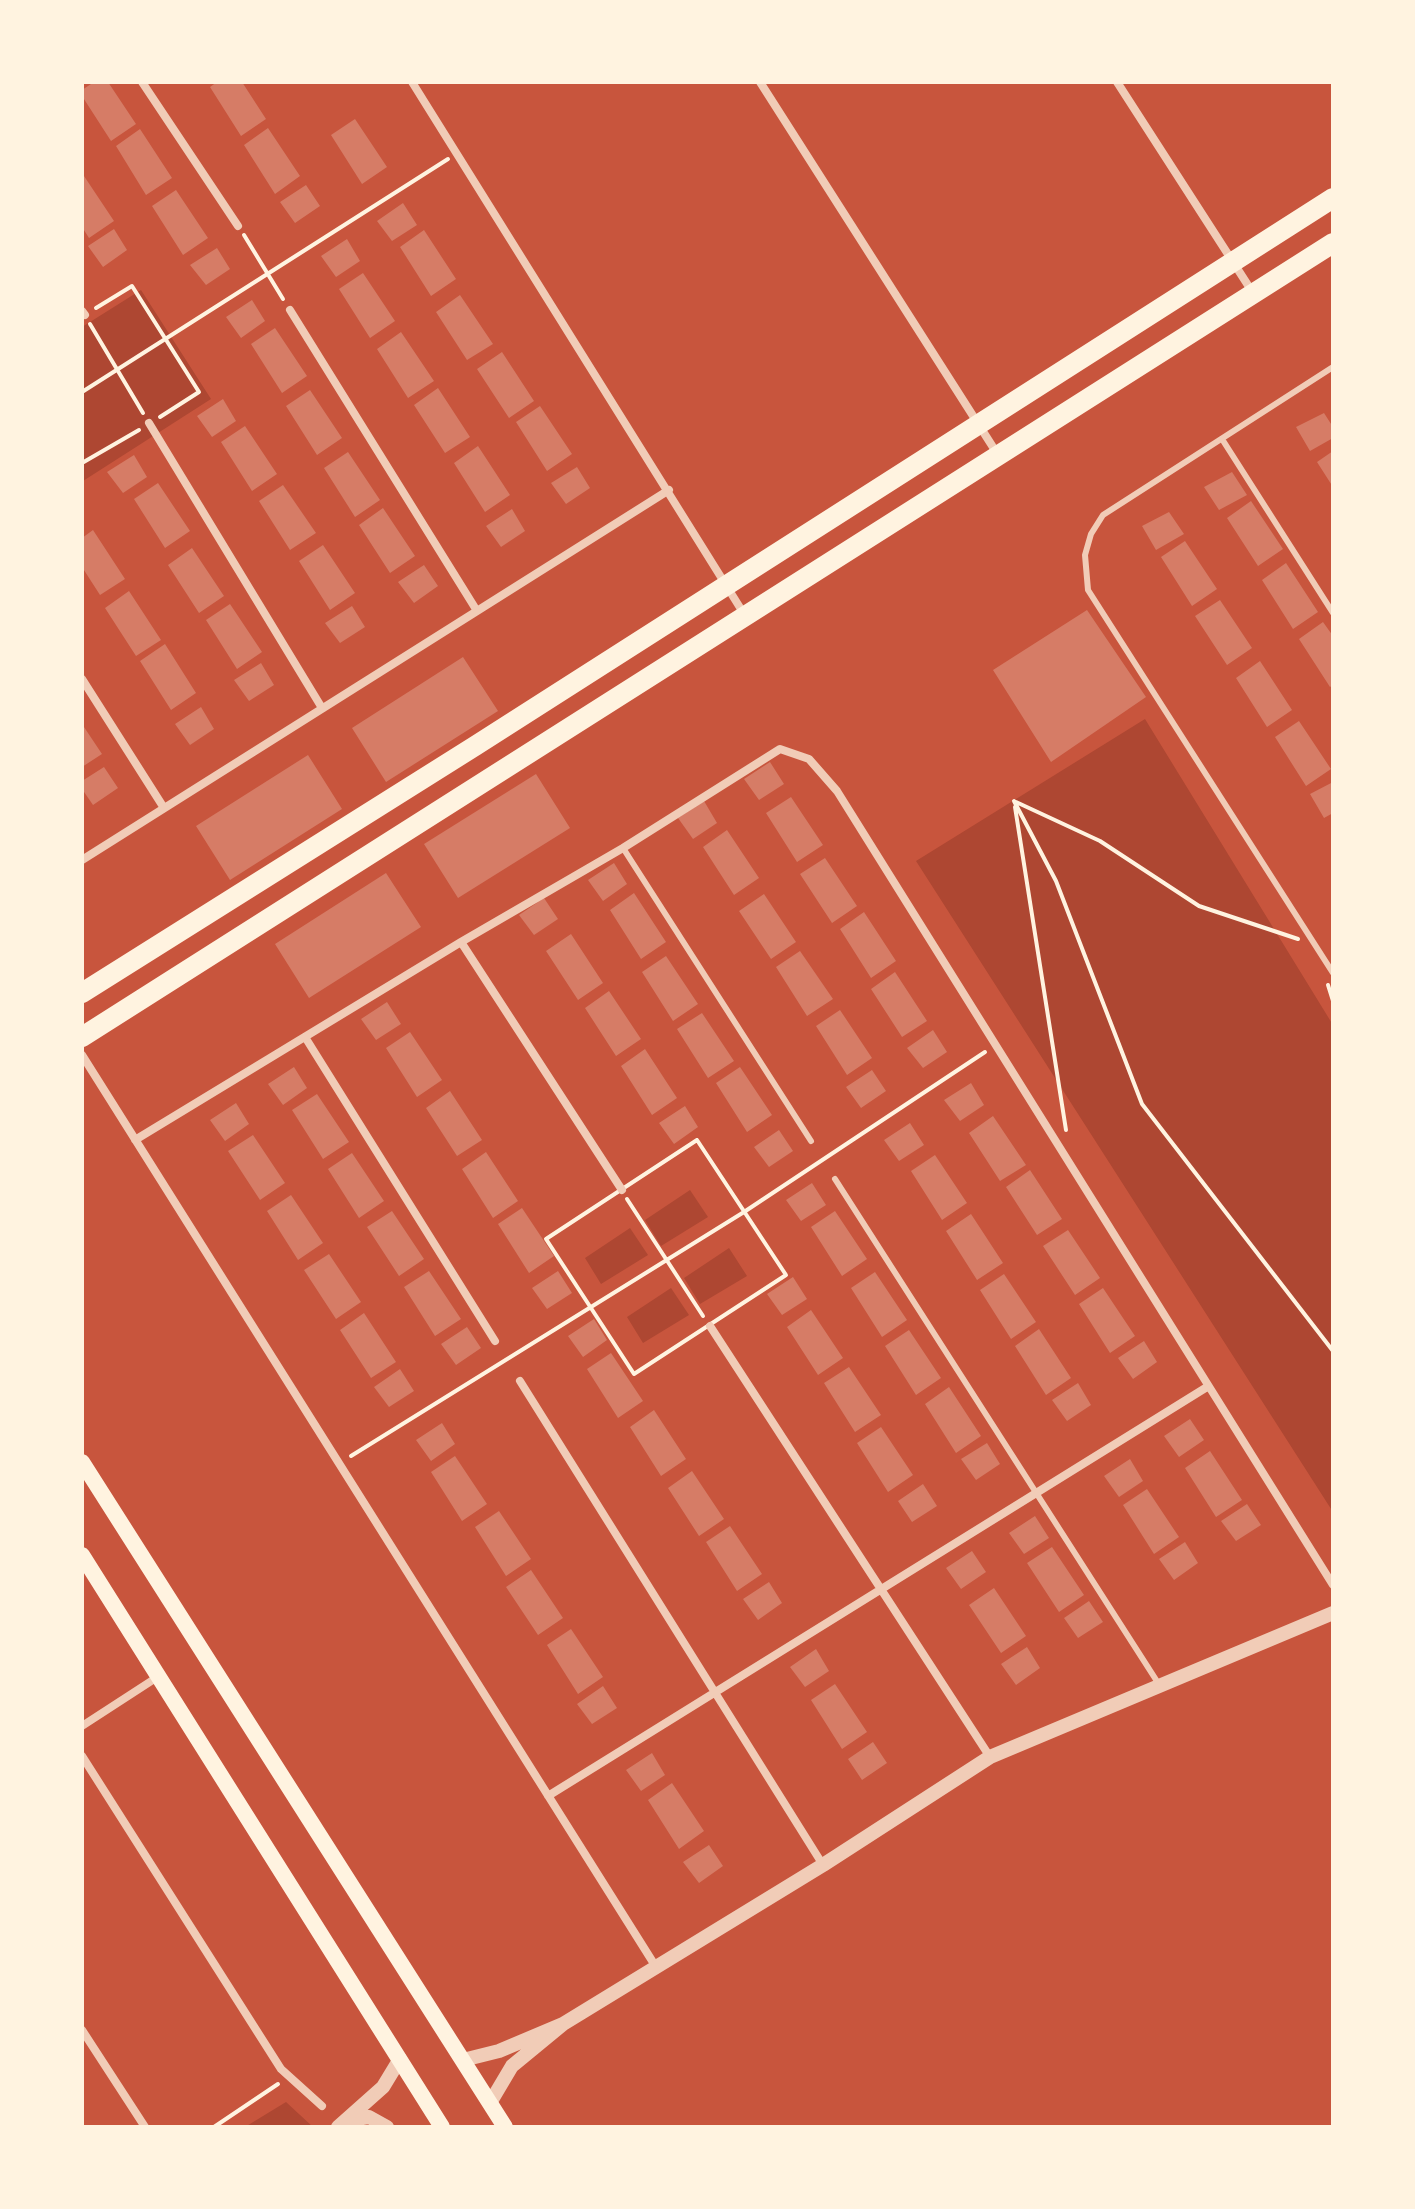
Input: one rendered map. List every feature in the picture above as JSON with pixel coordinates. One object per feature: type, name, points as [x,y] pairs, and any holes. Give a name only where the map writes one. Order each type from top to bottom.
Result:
[{"type":"main road","points":[[82,993],[1333,198]]},
{"type":"main road","points":[[82,1037],[1333,243]]},
{"type":"main road","points":[[82,1462],[505,2127]]},
{"type":"main road","points":[[82,1555],[442,2127]]},
{"type":"street","points":[[142,82],[238,226]]},
{"type":"street","points":[[412,82],[745,614]]},
{"type":"street","points":[[760,82],[998,456]]},
{"type":"street","points":[[1117,82],[1253,294]]},
{"type":"street","points":[[290,310],[477,611]]},
{"type":"street","points":[[149,423],[322,708]]},
{"type":"street","points":[[82,860],[669,490]]},
{"type":"street","points":[[82,679],[164,808]]},
{"type":"street","points":[[135,1140],[461,942],[623,848],[780,749],[809,759],[837,791],[1333,1585]]},
{"type":"street","points":[[461,942],[622,1190]]},
{"type":"street","points":[[305,1037],[495,1341]]},
{"type":"street","points":[[82,1055],[656,1967]]},
{"type":"street","points":[[710,1326],[990,1757]]},
{"type":"street","points":[[520,1381],[823,1865]]},
{"type":"street","points":[[548,1796],[1207,1387]]},
{"type":"street","points":[[490,2103],[512,2066],[563,2024],[823,1865],[990,1757],[1333,1613]]},
{"type":"street","points":[[82,1726],[159,1676]]},
{"type":"street","points":[[82,1756],[281,2069],[322,2106]]},
{"type":"street","points":[[463,2060],[499,2051],[563,2024]]},
{"type":"street","points":[[82,2030],[145,2127]]},
{"type":"street","points":[[343,2124],[383,2087],[400,2059]]},
{"type":"street","points":[[343,2124],[369,2117],[387,2127]]},
{"type":"lane","points":[[1333,367],[1103,515],[1091,534],[1085,555],[1088,590],[1333,973]]},
{"type":"lane","points":[[1222,439],[1333,613]]},
{"type":"lane","points":[[623,848],[811,1141]]},
{"type":"lane","points":[[835,1179],[1160,1686]]},
{"type":"path","points":[[82,392],[457,153]]},
{"type":"path","points":[[238,226],[290,310]]},
{"type":"path","points":[[82,463],[149,423],[199,392],[132,286],[83,313],[149,423]]},
{"type":"path","points":[[1014,801],[1100,841],[1199,906],[1315,945],[1333,1001]]},
{"type":"path","points":[[1014,801],[1073,1171]]},
{"type":"path","points":[[1014,801],[1056,881],[1142,1104],[1333,1351]]},
{"type":"path","points":[[339,1464],[744,1212],[995,1046]]},
{"type":"path","points":[[697,1140],[786,1275],[634,1374],[546,1239],[622,1190],[697,1140]]},
{"type":"path","points":[[811,1141],[835,1179]]},
{"type":"path","points":[[622,1190],[710,1326]]},
{"type":"path","points":[[495,1341],[520,1381]]},
{"type":"path","points":[[214,2127],[274,2085],[292,2079]]},
{"type":"shaded area","points":[[141,290],[211,399],[83,481],[82,327]]},
{"type":"shaded area","points":[[1145,719],[1333,1025],[1333,1512],[916,861]]},
{"type":"shaded area","points":[[690,1190],[708,1217],[661,1246],[645,1220]]},
{"type":"shaded area","points":[[630,1228],[648,1255],[601,1284],[585,1258]]},
{"type":"shaded area","points":[[729,1248],[747,1276],[700,1304],[684,1278]]},
{"type":"shaded area","points":[[671,1288],[689,1315],[643,1343],[627,1317]]},
{"type":"shaded area","points":[[286,2102],[313,2127],[245,2127]]},
{"type":"building","points":[[94,82],[108,82],[136,124],[111,141],[82,96],[82,90]]},
{"type":"building","points":[[217,82],[242,82],[266,119],[241,136],[210,87]]},
{"type":"building","points":[[355,119],[387,167],[362,184],[331,135]]},
{"type":"building","points":[[268,128],[300,176],[275,194],[244,145]]},
{"type":"building","points":[[140,129],[172,178],[146,195],[116,146]]},
{"type":"building","points":[[82,173],[114,221],[89,238],[82,227]]},
{"type":"building","points":[[306,185],[320,206],[295,223],[280,202]]},
{"type":"building","points":[[176,190],[208,238],[183,255],[152,206]]},
{"type":"building","points":[[403,203],[417,225],[392,241],[377,221]]},
{"type":"building","points":[[114,229],[127,250],[103,267],[88,246]]},
{"type":"building","points":[[424,230],[456,279],[431,296],[400,247]]},
{"type":"building","points":[[347,239],[360,261],[336,277],[321,256]]},
{"type":"building","points":[[217,248],[230,269],[206,285],[190,265]]},
{"type":"building","points":[[363,273],[395,321],[370,338],[339,289]]},
{"type":"building","points":[[460,295],[493,344],[467,360],[436,312]]},
{"type":"building","points":[[252,300],[265,321],[241,338],[226,317]]},
{"type":"building","points":[[275,328],[307,376],[282,393],[251,344]]},
{"type":"building","points":[[401,332],[434,381],[408,398],[377,349]]},
{"type":"building","points":[[502,352],[534,401],[509,418],[477,369]]},
{"type":"building","points":[[438,388],[470,437],[445,453],[414,405]]},
{"type":"building","points":[[310,390],[342,438],[317,455],[286,406]]},
{"type":"building","points":[[223,399],[236,421],[212,437],[197,416]]},
{"type":"building","points":[[540,406],[572,454],[547,471],[516,422]]},
{"type":"building","points":[[1324,413],[1333,427],[1333,438],[1310,451],[1296,427]]},
{"type":"building","points":[[245,426],[277,474],[252,491],[221,442]]},
{"type":"building","points":[[478,446],[510,495],[485,512],[454,463]]},
{"type":"building","points":[[1333,451],[1333,487],[1317,462]]},
{"type":"building","points":[[348,452],[380,500],[355,517],[324,468]]},
{"type":"building","points":[[134,455],[147,477],[123,493],[107,472]]},
{"type":"building","points":[[577,467],[590,488],[566,504],[551,483]]},
{"type":"building","points":[[1232,472],[1247,495],[1219,510],[1204,487]]},
{"type":"building","points":[[158,483],[190,531],[165,548],[134,499]]},
{"type":"building","points":[[283,485],[316,533],[290,550],[259,501]]},
{"type":"building","points":[[1251,501],[1283,549],[1258,566],[1227,518]]},
{"type":"building","points":[[383,508],[415,556],[390,573],[359,525]]},
{"type":"building","points":[[512,509],[525,531],[501,547],[486,526]]},
{"type":"building","points":[[1169,512],[1184,534],[1156,550],[1142,526]]},
{"type":"building","points":[[93,530],[125,579],[100,595],[82,567],[82,538]]},
{"type":"building","points":[[1185,541],[1217,589],[1192,606],[1161,557]]},
{"type":"building","points":[[323,545],[355,593],[330,610],[299,561]]},
{"type":"building","points":[[192,548],[224,596],[199,613],[168,565]]},
{"type":"building","points":[[1286,563],[1318,612],[1293,629],[1262,580]]},
{"type":"building","points":[[424,565],[438,586],[414,603],[398,582]]},
{"type":"building","points":[[129,591],[161,640],[136,656],[105,608]]},
{"type":"building","points":[[1220,600],[1252,648],[1227,665],[1195,616]]},
{"type":"building","points":[[230,604],[262,652],[237,669],[206,620]]},
{"type":"building","points":[[352,606],[365,627],[340,643],[325,623]]},
{"type":"building","points":[[1087,610],[1146,697],[1051,762],[993,670]]},
{"type":"building","points":[[1323,622],[1333,636],[1333,685],[1330,687],[1299,639]]},
{"type":"building","points":[[165,644],[196,693],[171,710],[140,661]]},
{"type":"building","points":[[463,657],[498,711],[386,782],[352,728]]},
{"type":"building","points":[[1260,661],[1292,710],[1267,727],[1236,678]]},
{"type":"building","points":[[261,663],[274,685],[249,701],[234,680]]},
{"type":"building","points":[[201,707],[214,729],[190,745],[175,724]]},
{"type":"building","points":[[1299,721],[1331,769],[1306,786],[1275,737]]},
{"type":"building","points":[[82,724],[102,754],[82,767]]},
{"type":"building","points":[[308,755],[342,809],[230,880],[196,826]]},
{"type":"building","points":[[770,762],[784,784],[759,800],[744,779]]},
{"type":"building","points":[[104,767],[118,788],[93,805],[82,789],[82,781]]},
{"type":"building","points":[[536,774],[570,828],[458,898],[424,844]]},
{"type":"building","points":[[1333,782],[1333,813],[1324,818],[1310,794]]},
{"type":"building","points":[[791,797],[823,845],[797,862],[766,813]]},
{"type":"building","points":[[704,801],[717,823],[693,839],[678,818]]},
{"type":"building","points":[[727,830],[759,878],[734,895],[703,847]]},
{"type":"building","points":[[825,858],[857,906],[832,923],[800,874]]},
{"type":"building","points":[[614,863],[627,884],[603,901],[588,880]]},
{"type":"building","points":[[386,873],[421,927],[309,998],[275,944]]},
{"type":"building","points":[[634,893],[666,942],[641,959],[610,910]]},
{"type":"building","points":[[764,894],[796,942],[771,959],[739,911]]},
{"type":"building","points":[[544,898],[558,919],[534,935],[519,915]]},
{"type":"building","points":[[864,912],[896,961],[871,978],[840,929]]},
{"type":"building","points":[[571,934],[603,983],[578,1000],[546,951]]},
{"type":"building","points":[[800,951],[833,999],[807,1016],[776,967]]},
{"type":"building","points":[[666,956],[698,1004],[673,1021],[642,972]]},
{"type":"building","points":[[895,972],[927,1021],[902,1037],[871,989]]},
{"type":"building","points":[[609,991],[641,1039],[616,1056],[585,1008]]},
{"type":"building","points":[[387,1002],[401,1024],[376,1040],[361,1019]]},
{"type":"building","points":[[840,1010],[872,1058],[847,1075],[816,1026]]},
{"type":"building","points":[[702,1013],[734,1061],[708,1078],[677,1029]]},
{"type":"building","points":[[933,1030],[947,1052],[923,1068],[907,1048]]},
{"type":"building","points":[[410,1032],[442,1080],[417,1097],[386,1048]]},
{"type":"building","points":[[645,1049],[677,1098],[652,1115],[621,1066]]},
{"type":"building","points":[[294,1067],[307,1088],[283,1105],[268,1084]]},
{"type":"building","points":[[740,1067],[772,1115],[747,1132],[716,1083]]},
{"type":"building","points":[[872,1070],[886,1091],[861,1108],[846,1087]]},
{"type":"building","points":[[971,1083],[984,1105],[960,1121],[944,1100]]},
{"type":"building","points":[[450,1091],[482,1140],[457,1156],[426,1108]]},
{"type":"building","points":[[317,1094],[349,1142],[323,1159],[292,1110]]},
{"type":"building","points":[[236,1103],[249,1124],[225,1141],[210,1120]]},
{"type":"building","points":[[685,1106],[698,1127],[674,1144],[659,1123]]},
{"type":"building","points":[[993,1116],[1026,1165],[1000,1181],[969,1133]]},
{"type":"building","points":[[910,1123],[924,1145],[899,1161],[884,1140]]},
{"type":"building","points":[[779,1130],[793,1151],[769,1167],[754,1147]]},
{"type":"building","points":[[253,1135],[285,1183],[260,1200],[228,1151]]},
{"type":"building","points":[[486,1152],[518,1201],[493,1218],[462,1169]]},
{"type":"building","points":[[352,1153],[384,1201],[359,1218],[328,1169]]},
{"type":"building","points":[[935,1155],[967,1203],[942,1220],[911,1171]]},
{"type":"building","points":[[1030,1170],[1062,1219],[1037,1235],[1006,1187]]},
{"type":"building","points":[[812,1183],[826,1205],[801,1221],[786,1200]]},
{"type":"building","points":[[291,1195],[323,1243],[298,1260],[267,1211]]},
{"type":"building","points":[[522,1208],[554,1256],[529,1273],[498,1224]]},
{"type":"building","points":[[392,1211],[424,1259],[399,1276],[367,1227]]},
{"type":"building","points":[[835,1211],[867,1259],[842,1276],[811,1227]]},
{"type":"building","points":[[971,1214],[1003,1263],[977,1280],[946,1231]]},
{"type":"building","points":[[1068,1230],[1100,1278],[1075,1295],[1043,1246]]},
{"type":"building","points":[[329,1254],[361,1302],[336,1319],[304,1270]]},
{"type":"building","points":[[429,1271],[461,1319],[435,1336],[404,1287]]},
{"type":"building","points":[[558,1271],[572,1293],[547,1309],[532,1288]]},
{"type":"building","points":[[875,1272],[907,1320],[882,1337],[851,1288]]},
{"type":"building","points":[[1004,1274],[1036,1322],[1011,1339],[980,1290]]},
{"type":"building","points":[[793,1277],[807,1299],[782,1315],[767,1294]]},
{"type":"building","points":[[1103,1288],[1135,1336],[1110,1353],[1079,1304]]},
{"type":"building","points":[[811,1310],[843,1358],[818,1375],[787,1327]]},
{"type":"building","points":[[364,1313],[396,1362],[371,1378],[340,1330]]},
{"type":"building","points":[[594,1319],[607,1340],[583,1357],[568,1336]]},
{"type":"building","points":[[467,1327],[481,1348],[456,1365],[441,1344]]},
{"type":"building","points":[[1039,1329],[1071,1378],[1046,1395],[1015,1346]]},
{"type":"building","points":[[909,1330],[941,1378],[916,1395],[885,1346]]},
{"type":"building","points":[[1144,1341],[1157,1362],[1133,1379],[1118,1358]]},
{"type":"building","points":[[611,1353],[643,1401],[618,1418],[587,1369]]},
{"type":"building","points":[[849,1367],[881,1415],[855,1432],[824,1383]]},
{"type":"building","points":[[400,1369],[414,1391],[389,1407],[374,1387]]},
{"type":"building","points":[[1078,1383],[1091,1405],[1067,1421],[1052,1400]]},
{"type":"building","points":[[949,1387],[981,1436],[956,1453],[925,1404]]},
{"type":"building","points":[[654,1410],[686,1459],[661,1476],[630,1427]]},
{"type":"building","points":[[1190,1419],[1204,1440],[1179,1457],[1164,1436]]},
{"type":"building","points":[[442,1423],[455,1444],[431,1461],[416,1440]]},
{"type":"building","points":[[881,1427],[913,1475],[888,1492],[857,1443]]},
{"type":"building","points":[[987,1443],[1000,1464],[976,1480],[961,1459]]},
{"type":"building","points":[[1210,1451],[1242,1500],[1216,1517],[1185,1468]]},
{"type":"building","points":[[455,1456],[487,1504],[462,1521],[431,1472]]},
{"type":"building","points":[[1130,1459],[1143,1481],[1119,1497],[1104,1476]]},
{"type":"building","points":[[692,1471],[724,1519],[699,1536],[668,1488]]},
{"type":"building","points":[[923,1484],[937,1506],[912,1522],[898,1501]]},
{"type":"building","points":[[1147,1489],[1179,1537],[1154,1554],[1123,1505]]},
{"type":"building","points":[[1247,1504],[1261,1525],[1236,1541],[1221,1521]]},
{"type":"building","points":[[499,1511],[531,1559],[506,1576],[475,1527]]},
{"type":"building","points":[[1035,1516],[1049,1538],[1024,1554],[1009,1533]]},
{"type":"building","points":[[730,1526],[762,1574],[737,1591],[706,1542]]},
{"type":"building","points":[[1185,1542],[1198,1563],[1174,1580],[1159,1559]]},
{"type":"building","points":[[1052,1547],[1084,1595],[1059,1612],[1027,1563]]},
{"type":"building","points":[[972,1551],[986,1572],[961,1589],[946,1568]]},
{"type":"building","points":[[531,1570],[563,1618],[538,1635],[506,1587]]},
{"type":"building","points":[[769,1582],[782,1603],[758,1620],[743,1599]]},
{"type":"building","points":[[994,1588],[1026,1636],[1001,1653],[969,1605]]},
{"type":"building","points":[[1089,1601],[1103,1622],[1078,1638],[1064,1618]]},
{"type":"building","points":[[571,1629],[603,1677],[578,1694],[547,1645]]},
{"type":"building","points":[[1027,1647],[1040,1668],[1016,1685],[1001,1664]]},
{"type":"building","points":[[816,1649],[829,1671],[805,1687],[790,1667]]},
{"type":"building","points":[[835,1684],[867,1732],[842,1749],[811,1700]]},
{"type":"building","points":[[603,1686],[617,1708],[592,1724],[577,1704]]},
{"type":"building","points":[[873,1742],[887,1763],[862,1780],[848,1759]]},
{"type":"building","points":[[652,1753],[665,1775],[641,1791],[626,1770]]},
{"type":"building","points":[[672,1783],[704,1831],[679,1849],[648,1800]]},
{"type":"building","points":[[709,1845],[723,1866],[699,1883],[683,1862]]}]
